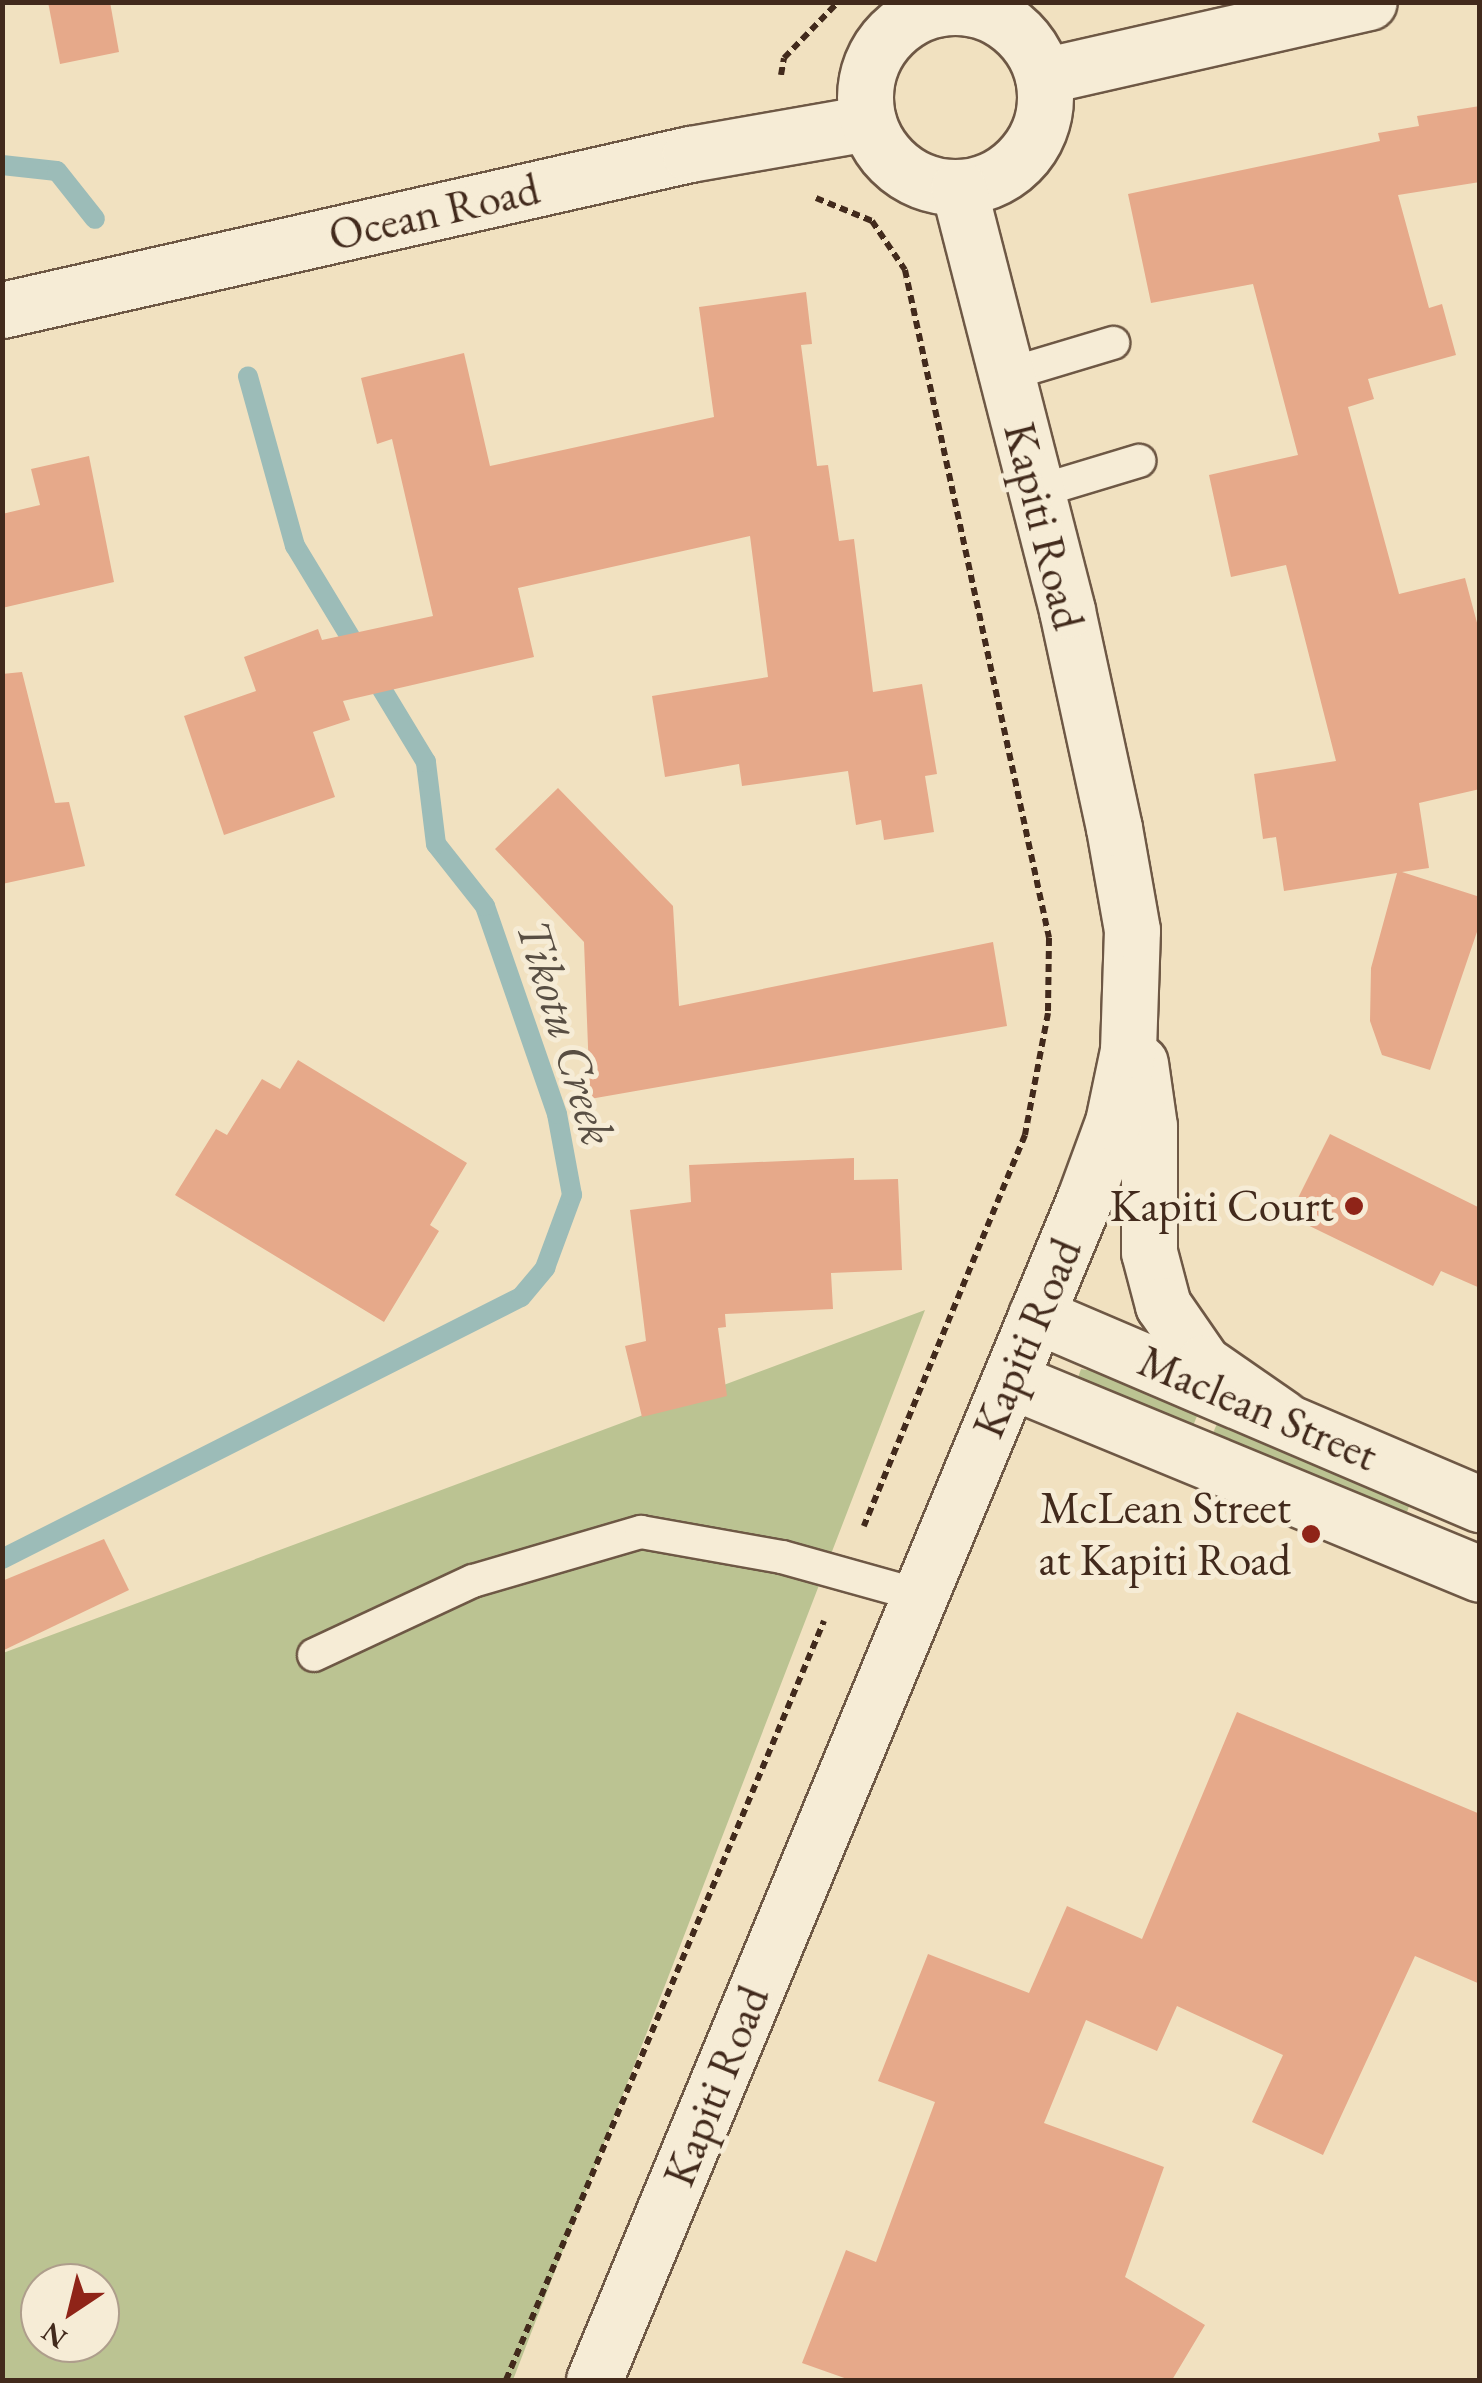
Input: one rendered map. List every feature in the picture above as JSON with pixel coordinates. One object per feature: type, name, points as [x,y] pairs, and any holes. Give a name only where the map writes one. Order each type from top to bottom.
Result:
[{"type":"main road","points":[[1044,76],[1369,2]]},
{"type":"main road","points":[[962,6],[998,18],[1027,41],[1044,76],[1045,107],[1036,138],[1017,164],[990,181],[959,188],[912,177],[878,145],[868,123],[868,68],[900,25],[923,7],[962,6]]},
{"type":"main road","name":"Ocean Road","points":[[2,310],[690,154],[868,123]]},
{"type":"main road","name":"Kapiti Road","points":[[594,2380],[1010,1380],[1113,1122],[1132,1026],[1126,890],[1036,492],[959,188]]},
{"type":"main road","points":[[1132,1026],[1149,1126],[1149,1252],[1163,1305],[1203,1362],[1281,1418]]},
{"type":"main road","name":"Maclean Street","points":[[1036,1315],[1480,1504]]},
{"type":"main road","name":"Maclean Street","points":[[1010,1380],[1480,1574]]},
{"type":"lane","points":[[1006,375],[1113,343]]},
{"type":"lane","points":[[1036,492],[1139,461]]},
{"type":"lane","points":[[314,1654],[472,1582],[641,1532],[844,1574],[918,1596]]},
{"type":"path","points":[[782,78],[784,58],[819,29],[838,2]]},
{"type":"path","points":[[506,2380],[1025,1135],[1048,1012],[1049,938],[905,270],[872,221],[808,196],[806,184]]},
{"type":"green space","points":[[925,1310],[513,2380],[3,2380],[3,1653]]},
{"type":"green space","points":[[1081,1369],[1112,1374],[1199,1411],[1191,1431],[1076,1383]]},
{"type":"green space","points":[[1219,1419],[1411,1501],[1407,1512],[1210,1440]]},
{"type":"building","points":[[48,2],[110,2],[119,52],[60,64]]},
{"type":"building","points":[[1480,106],[1480,182],[1398,195],[1429,308],[1442,304],[1456,355],[1368,379],[1374,399],[1348,407],[1399,594],[1465,578],[1480,634],[1480,789],[1419,803],[1429,868],[1402,872],[1480,897],[1480,923],[1430,1070],[1382,1055],[1370,1021],[1371,968],[1397,873],[1284,891],[1276,837],[1263,839],[1254,774],[1336,761],[1286,565],[1231,577],[1209,475],[1298,455],[1253,284],[1151,303],[1128,194],[1380,141],[1378,133],[1419,126],[1417,116]]},
{"type":"building","points":[[806,292],[812,344],[801,345],[817,466],[828,465],[839,541],[854,539],[873,692],[922,684],[937,774],[925,776],[934,832],[884,840],[881,820],[856,825],[848,771],[742,786],[739,764],[665,777],[652,696],[768,677],[750,536],[518,588],[534,657],[343,701],[350,720],[313,732],[335,797],[224,835],[184,716],[256,691],[244,657],[318,629],[322,640],[433,616],[392,439],[377,444],[361,378],[464,353],[490,466],[714,417],[699,307]]},
{"type":"building","points":[[89,456],[114,582],[2,608],[2,514],[40,505],[31,469]]},
{"type":"building","points":[[22,672],[55,803],[69,802],[85,866],[2,884],[2,674]]},
{"type":"building","points":[[558,788],[673,906],[679,1006],[993,942],[1007,1026],[590,1099],[584,942],[495,849]]},
{"type":"building","points":[[298,1060],[467,1163],[430,1225],[439,1231],[384,1322],[175,1195],[216,1129],[227,1135],[262,1079],[280,1089]]},
{"type":"building","points":[[1330,1134],[1480,1208],[1480,1288],[1441,1271],[1433,1286],[1289,1216]]},
{"type":"building","points":[[854,1158],[854,1180],[898,1179],[902,1270],[831,1273],[833,1309],[725,1314],[726,1327],[718,1328],[727,1396],[642,1417],[625,1346],[646,1341],[630,1210],[691,1202],[689,1165]]},
{"type":"building","points":[[104,1539],[129,1590],[2,1651],[2,1581]]},
{"type":"building","points":[[1237,1712],[1480,1814],[1480,1984],[1415,1956],[1323,2155],[1252,2122],[1283,2055],[1177,2006],[1157,2051],[1086,2020],[1044,2123],[1164,2167],[1125,2277],[1205,2325],[1172,2380],[850,2380],[802,2363],[846,2250],[876,2262],[935,2102],[878,2081],[928,1954],[1029,1993],[1067,1906],[1142,1939]]},
{"type":"waterway","name":"Tikotu Creek","points":[[2,165],[57,171],[95,219]]},
{"type":"waterway","name":"Tikotu Creek","points":[[2,1559],[521,1297],[545,1268],[572,1195],[557,1114],[485,906],[436,844],[426,762],[295,546],[248,376]]},
{"type":"place","name":"Kapiti Court","points":[[1354,1206]]},
{"type":"place","name":"McLean Street at Kapiti Road","points":[[1311,1534]]}]
